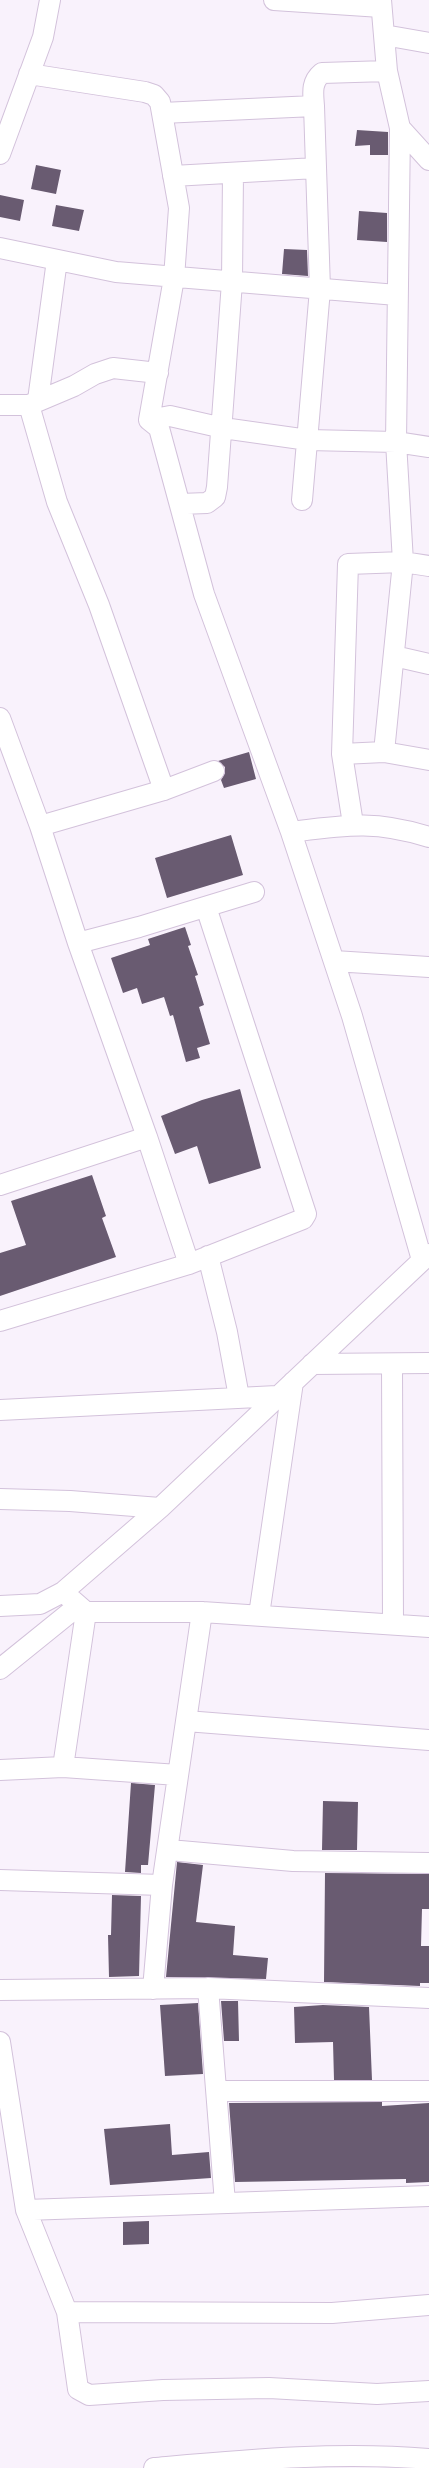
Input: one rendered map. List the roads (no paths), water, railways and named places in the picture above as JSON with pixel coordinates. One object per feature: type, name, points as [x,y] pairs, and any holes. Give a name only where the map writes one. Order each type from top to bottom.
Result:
[{"type":"street","points":[[0,154],[43,37],[50,0]]},
{"type":"street","points":[[274,0],[381,4],[387,71],[400,128],[396,442],[403,562],[384,752]]},
{"type":"street","points":[[384,35],[429,43]]},
{"type":"street","points":[[302,500],[320,289],[313,86],[316,78],[322,73],[387,71]]},
{"type":"street","points":[[29,74],[154,95],[160,102],[178,208],[174,278],[150,420]]},
{"type":"street","points":[[162,113],[314,106]]},
{"type":"street","points":[[400,128],[429,160]]},
{"type":"street","points":[[173,176],[316,168]]},
{"type":"street","points":[[180,504],[207,503],[215,497],[223,428],[232,282],[233,173]]},
{"type":"street","points":[[0,248],[116,272],[174,278],[397,295]]},
{"type":"street","points":[[57,260],[34,402],[57,502],[99,605],[164,790]]},
{"type":"street","points":[[0,405],[34,402],[74,386],[94,374],[113,368],[158,373]]},
{"type":"street","points":[[150,420],[170,416],[223,428],[308,440],[396,442],[429,447]]},
{"type":"street","points":[[0,1606],[40,1604],[63,1592],[160,1508],[426,1257],[352,1016],[291,832],[204,594],[159,428],[150,420]]},
{"type":"street","points":[[353,824],[342,754],[348,564],[403,562],[429,566]]},
{"type":"street","points":[[394,656],[429,664]]},
{"type":"street","points":[[0,718],[40,826],[78,943],[147,1137],[189,1264]]},
{"type":"street","points":[[342,754],[384,752],[429,760]]},
{"type":"street","points":[[40,826],[164,790],[214,771]]},
{"type":"street","points":[[291,832],[353,824],[370,824],[406,830],[429,837]]},
{"type":"street","points":[[78,943],[254,892]]},
{"type":"street","points":[[0,1321],[189,1264],[303,1219],[306,1214],[206,906]]},
{"type":"street","points":[[334,961],[429,967]]},
{"type":"street","points":[[0,1185],[147,1137]]},
{"type":"street","points":[[208,1256],[227,1332],[239,1397]]},
{"type":"street","points":[[312,1364],[392,1365],[429,1363]]},
{"type":"street","points":[[392,1365],[393,1624]]},
{"type":"street","points":[[259,1615],[293,1382]]},
{"type":"street","points":[[0,1410],[277,1396]]},
{"type":"street","points":[[0,1499],[70,1500],[160,1508]]},
{"type":"street","points":[[63,1592],[82,1609]]},
{"type":"street","points":[[0,1669],[82,1609],[202,1612],[429,1627]]},
{"type":"street","points":[[63,1767],[82,1609]]},
{"type":"street","points":[[153,1989],[162,1885],[169,1850],[178,1775],[202,1612]]},
{"type":"street","points":[[186,1721],[429,1740]]},
{"type":"street","points":[[0,1770],[63,1767],[178,1775]]},
{"type":"street","points":[[169,1850],[293,1861],[429,1863]]},
{"type":"street","points":[[0,1880],[162,1885]]},
{"type":"street","points":[[208,1988],[218,2091],[225,2203]]},
{"type":"street","points":[[0,1990],[208,1988],[429,1998]]},
{"type":"street","points":[[0,2042],[26,2210],[67,2312],[78,2389],[89,2395],[163,2390],[269,2388],[377,2394],[429,2391]]},
{"type":"street","points":[[218,2091],[429,2091]]},
{"type":"street","points":[[26,2210],[429,2196]]},
{"type":"street","points":[[67,2312],[332,2313],[429,2305]]},
{"type":"street","points":[[154,2468],[258,2460],[391,2455],[429,2459]]}]
